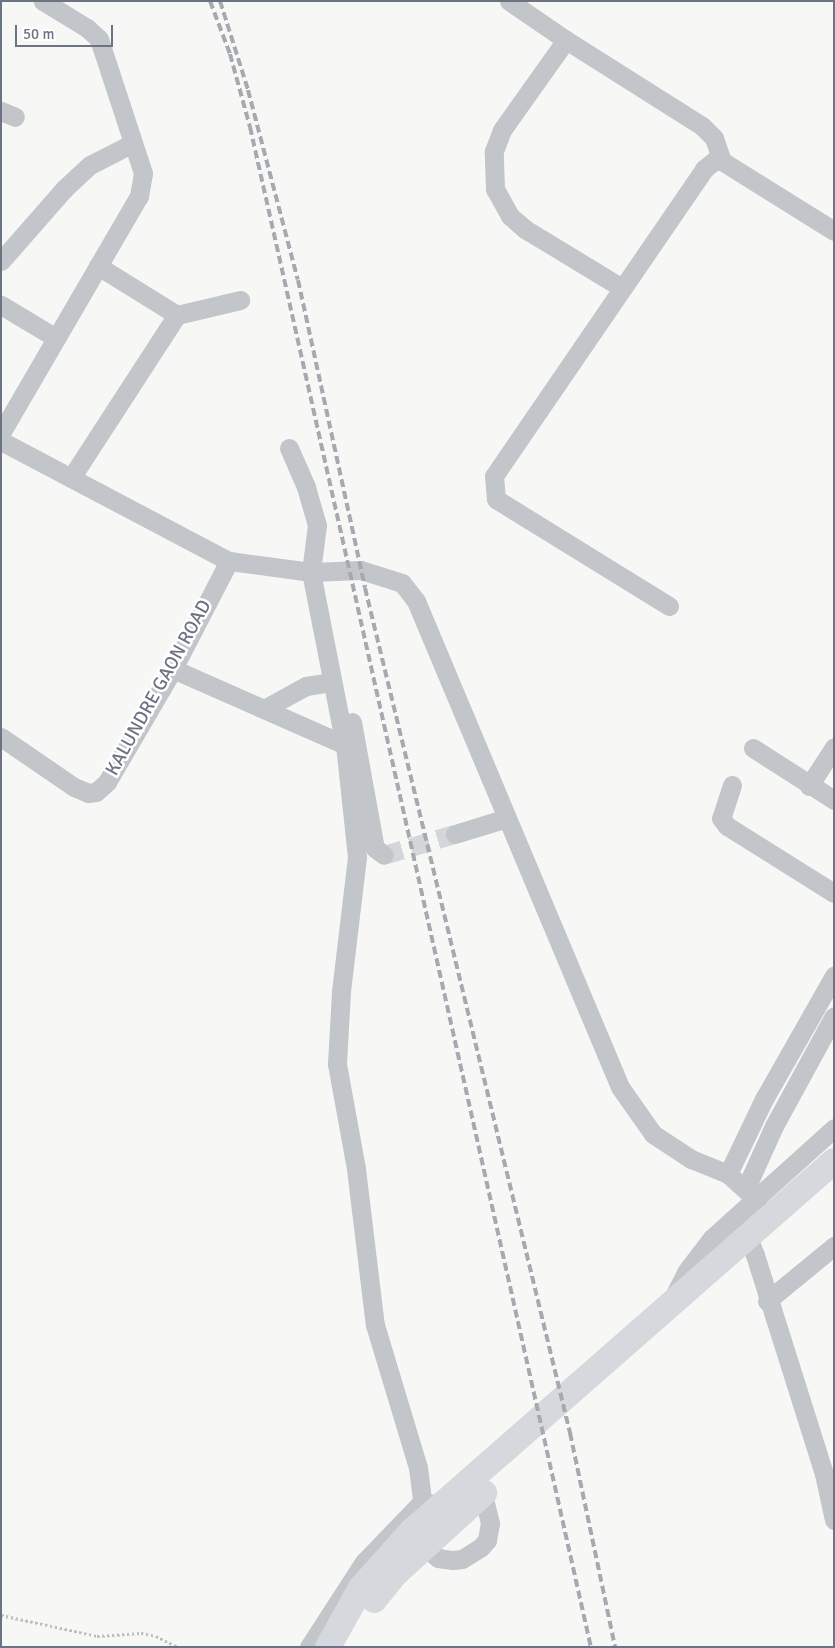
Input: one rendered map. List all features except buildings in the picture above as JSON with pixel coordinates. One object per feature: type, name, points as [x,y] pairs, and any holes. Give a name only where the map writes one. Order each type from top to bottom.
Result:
[{"type":"highway","points":[[328,1647],[361,1588],[379,1565],[436,1512],[823,1169]]},
{"type":"highway","points":[[436,1512],[483,1494],[747,1236]]},
{"type":"highway","points":[[347,1647],[374,1600],[394,1575],[424,1547],[436,1512]]},
{"type":"street","points":[[4,422],[56,338],[139,196],[144,173],[99,39],[87,28],[43,1]]},
{"type":"street","points":[[509,1],[566,40],[702,126],[714,138],[722,161]]},
{"type":"street","points":[[566,40],[502,130],[494,151],[495,189],[510,216],[525,228],[622,288]]},
{"type":"street","points":[[1,261],[64,189],[83,171],[134,143]]},
{"type":"street","points":[[669,606],[496,499],[494,476],[704,169],[714,161],[722,161],[834,231]]},
{"type":"street","points":[[98,266],[177,316]]},
{"type":"street","points":[[71,478],[177,316],[240,300]]},
{"type":"street","points":[[1,305],[56,338]]},
{"type":"street","points":[[1,441],[228,561],[310,572],[361,570],[402,583],[416,601],[620,1087],[643,1122],[660,1140],[691,1159],[728,1174],[751,1194]]},
{"type":"street","points":[[290,448],[306,487],[317,525],[310,572],[345,745],[357,857],[341,992],[337,1064],[356,1169],[375,1325],[418,1467],[436,1512],[364,1562],[310,1647]]},
{"type":"street","name":"KALUNDRE GAON ROAD","points":[[1,737],[74,786],[88,793],[96,792],[106,782],[173,669],[228,561]]},
{"type":"street","points":[[173,669],[345,745]]},
{"type":"street","points":[[264,709],[306,686],[332,682]]},
{"type":"street","points":[[339,713],[353,722],[375,848],[384,855]]},
{"type":"street","points":[[810,786],[834,747]]},
{"type":"street","points":[[753,748],[834,800]]},
{"type":"street","points":[[732,785],[721,818],[727,826],[834,892]]},
{"type":"street","points":[[455,834],[507,818]]},
{"type":"street","points":[[728,1174],[764,1099],[834,976]]},
{"type":"street","points":[[834,1016],[774,1126],[751,1194],[747,1236],[824,1474],[834,1520]]},
{"type":"street","points":[[751,1194],[823,1169],[834,1128]]},
{"type":"street","points":[[767,1301],[834,1246]]},
{"type":"street","points":[[424,1547],[438,1558],[453,1560],[462,1559],[481,1547],[487,1540],[490,1523],[483,1494]]},
{"type":"path","points":[[1,1615],[97,1636],[141,1633],[156,1636],[178,1647]]},
{"type":"tunnel","points":[[384,855],[455,834]]},
{"type":"railway","points":[[210,1],[230,54],[250,127],[591,1647]]},
{"type":"railway","points":[[220,1],[248,90],[298,280],[365,588],[570,1433],[615,1647]]}]
